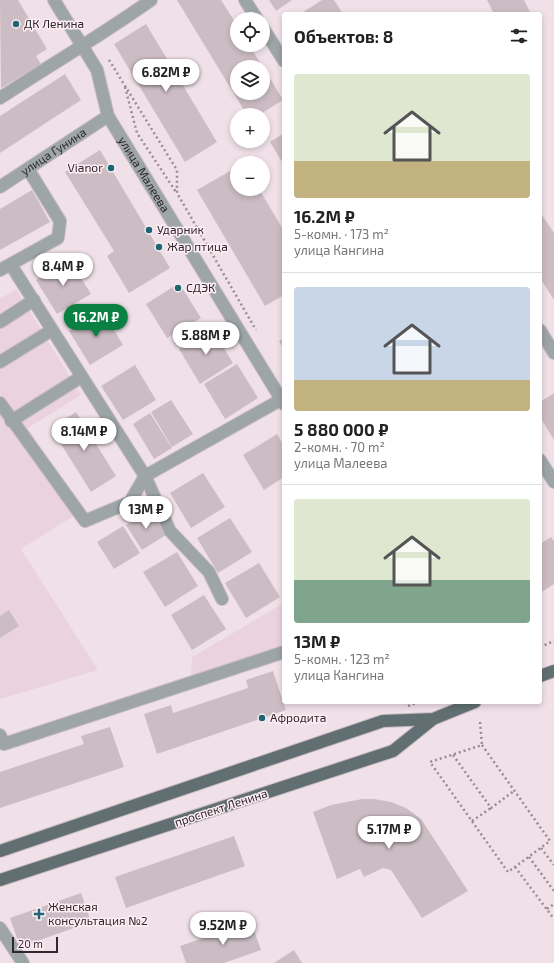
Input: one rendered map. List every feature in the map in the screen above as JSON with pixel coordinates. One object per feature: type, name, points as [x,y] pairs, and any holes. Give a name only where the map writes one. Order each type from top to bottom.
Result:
[{"type":"main road","points":[[542,675],[554,671]]},
{"type":"main road","name":"проспект Ленина","points":[[0,880],[392,751],[433,719],[458,705]]},
{"type":"main road","name":"проспект Ленина","points":[[0,851],[383,720],[433,719]]},
{"type":"street","name":"улица Малеева","points":[[54,0],[97,70],[108,116],[282,399]]},
{"type":"street","points":[[0,98],[64,56],[106,32],[151,0]]},
{"type":"street","points":[[245,0],[253,12]]},
{"type":"street","points":[[270,39],[282,58]]},
{"type":"street","name":"улица Гунина","points":[[0,187],[108,116]]},
{"type":"street","points":[[28,169],[60,221],[58,238],[5,268],[34,300],[81,377],[145,476],[170,531],[209,572],[222,599]]},
{"type":"street","points":[[0,322],[34,300]]},
{"type":"street","points":[[0,362],[52,330]]},
{"type":"street","points":[[542,333],[554,353]]},
{"type":"street","points":[[12,421],[81,377]]},
{"type":"street","points":[[0,403],[85,521],[130,502],[145,476],[282,402]]},
{"type":"street","points":[[542,463],[554,482]]},
{"type":"street","points":[[0,735],[4,744],[282,653]]},
{"type":"street","points":[[0,928],[23,963]]},
{"type":"path","points":[[107,58],[177,170],[177,193]]},
{"type":"path","points":[[124,84],[137,133],[177,193],[260,336]]},
{"type":"path","points":[[542,646],[554,641]]},
{"type":"path","points":[[480,722],[482,745],[550,842],[508,872],[430,762],[482,745]]},
{"type":"path","points":[[453,755],[491,808]]},
{"type":"path","points":[[472,821],[514,791]]},
{"type":"path","points":[[541,848],[554,865]]},
{"type":"path","points":[[528,857],[554,891]]},
{"type":"path","points":[[515,867],[554,919]]},
{"type":"path","points":[[547,909],[554,904]]},
{"type":"shaded area","points":[[16,289],[81,395],[28,428],[80,512],[21,549],[98,670],[0,699],[0,299]]},
{"type":"shaded area","points":[[282,604],[282,647],[191,678],[192,657]]},
{"type":"building","name":"ДК Ленина","points":[[0,0],[18,0],[47,49],[36,56],[41,64],[1,88]]},
{"type":"building","points":[[177,0],[221,0],[230,14],[230,52],[253,52],[259,60],[230,60],[230,87]]},
{"type":"building","points":[[269,0],[292,0],[276,11]]},
{"type":"building","points":[[322,0],[334,0],[342,12],[303,12]]},
{"type":"building","points":[[487,0],[524,0],[530,12],[493,12]]},
{"type":"building","points":[[146,24],[217,142],[185,162],[114,44]]},
{"type":"building","points":[[65,74],[81,100],[0,153],[0,116]]},
{"type":"building","points":[[270,79],[282,101],[270,108],[243,108],[238,100],[270,100]]},
{"type":"building","points":[[282,134],[282,162],[270,142]]},
{"type":"building","points":[[100,150],[170,268],[129,293],[107,256],[114,251],[65,172]]},
{"type":"building","points":[[230,171],[230,196],[263,196],[282,228],[282,296],[265,306],[197,190]]},
{"type":"building","points":[[32,190],[50,222],[0,250],[0,209]]},
{"type":"building","points":[[542,215],[554,233],[554,300],[542,281]]},
{"type":"building","points":[[69,259],[91,294],[57,314],[36,280]]},
{"type":"building","points":[[179,283],[201,318],[167,338],[146,304]]},
{"type":"building","points":[[102,310],[123,345],[90,365],[69,331]]},
{"type":"building","points":[[212,329],[233,363],[200,384],[179,349]]},
{"type":"building","points":[[282,339],[282,346],[279,341]]},
{"type":"building","points":[[237,364],[258,398],[225,419],[204,384]]},
{"type":"building","points":[[135,365],[156,400],[123,420],[101,386]]},
{"type":"building","points":[[554,393],[554,440],[542,420],[542,401]]},
{"type":"building","points":[[171,400],[193,434],[172,447],[151,412]]},
{"type":"building","points":[[76,412],[116,476],[91,492],[51,428]]},
{"type":"building","points":[[150,413],[172,448],[154,459],[133,424]]},
{"type":"building","points":[[277,434],[282,443],[282,478],[264,490],[243,455]]},
{"type":"building","points":[[203,473],[225,507],[191,528],[170,493]]},
{"type":"building","points":[[150,510],[166,535],[142,550],[126,525]]},
{"type":"building","points":[[230,518],[252,552],[218,573],[197,538]]},
{"type":"building","points":[[123,526],[140,553],[114,569],[97,542]]},
{"type":"building","points":[[551,537],[554,541],[554,584],[542,592],[542,543]]},
{"type":"building","points":[[177,552],[198,586],[165,607],[143,572]]},
{"type":"building","points":[[259,563],[280,597],[246,618],[225,583]]},
{"type":"building","points":[[204,595],[226,629],[192,650],[171,615]]},
{"type":"building","points":[[9,610],[19,626],[0,638],[0,616]]},
{"type":"building","points":[[273,671],[282,698],[282,704],[284,704],[286,710],[157,754],[144,714],[171,705],[173,713],[248,688],[246,680]]},
{"type":"building","points":[[110,727],[124,767],[0,808],[0,772],[84,744],[81,736]]},
{"type":"building","points":[[362,799],[374,799],[391,802],[406,808],[421,819],[468,891],[422,918],[391,870],[383,868],[364,877],[360,869],[337,879],[313,812],[331,805]]},
{"type":"building","points":[[234,836],[245,866],[126,908],[115,877]]},
{"type":"building","points":[[81,893],[91,922],[20,947],[10,918]]},
{"type":"building","points":[[251,922],[261,950],[224,963],[186,963],[180,946]]},
{"type":"building","points":[[294,950],[302,963],[274,963]]},
{"type":"place","name":"ДК Ленина","points":[[16,24]]},
{"type":"place","name":"Vianor","points":[[111,168]]},
{"type":"place","name":"Ударник","points":[[149,230]]},
{"type":"place","name":"Жар птица","points":[[159,247]]},
{"type":"place","name":"СДЭК","points":[[178,288]]},
{"type":"place","name":"Афродита","points":[[262,718]]},
{"type":"place","name":"Женская консультация №2","points":[[39,914]]}]
